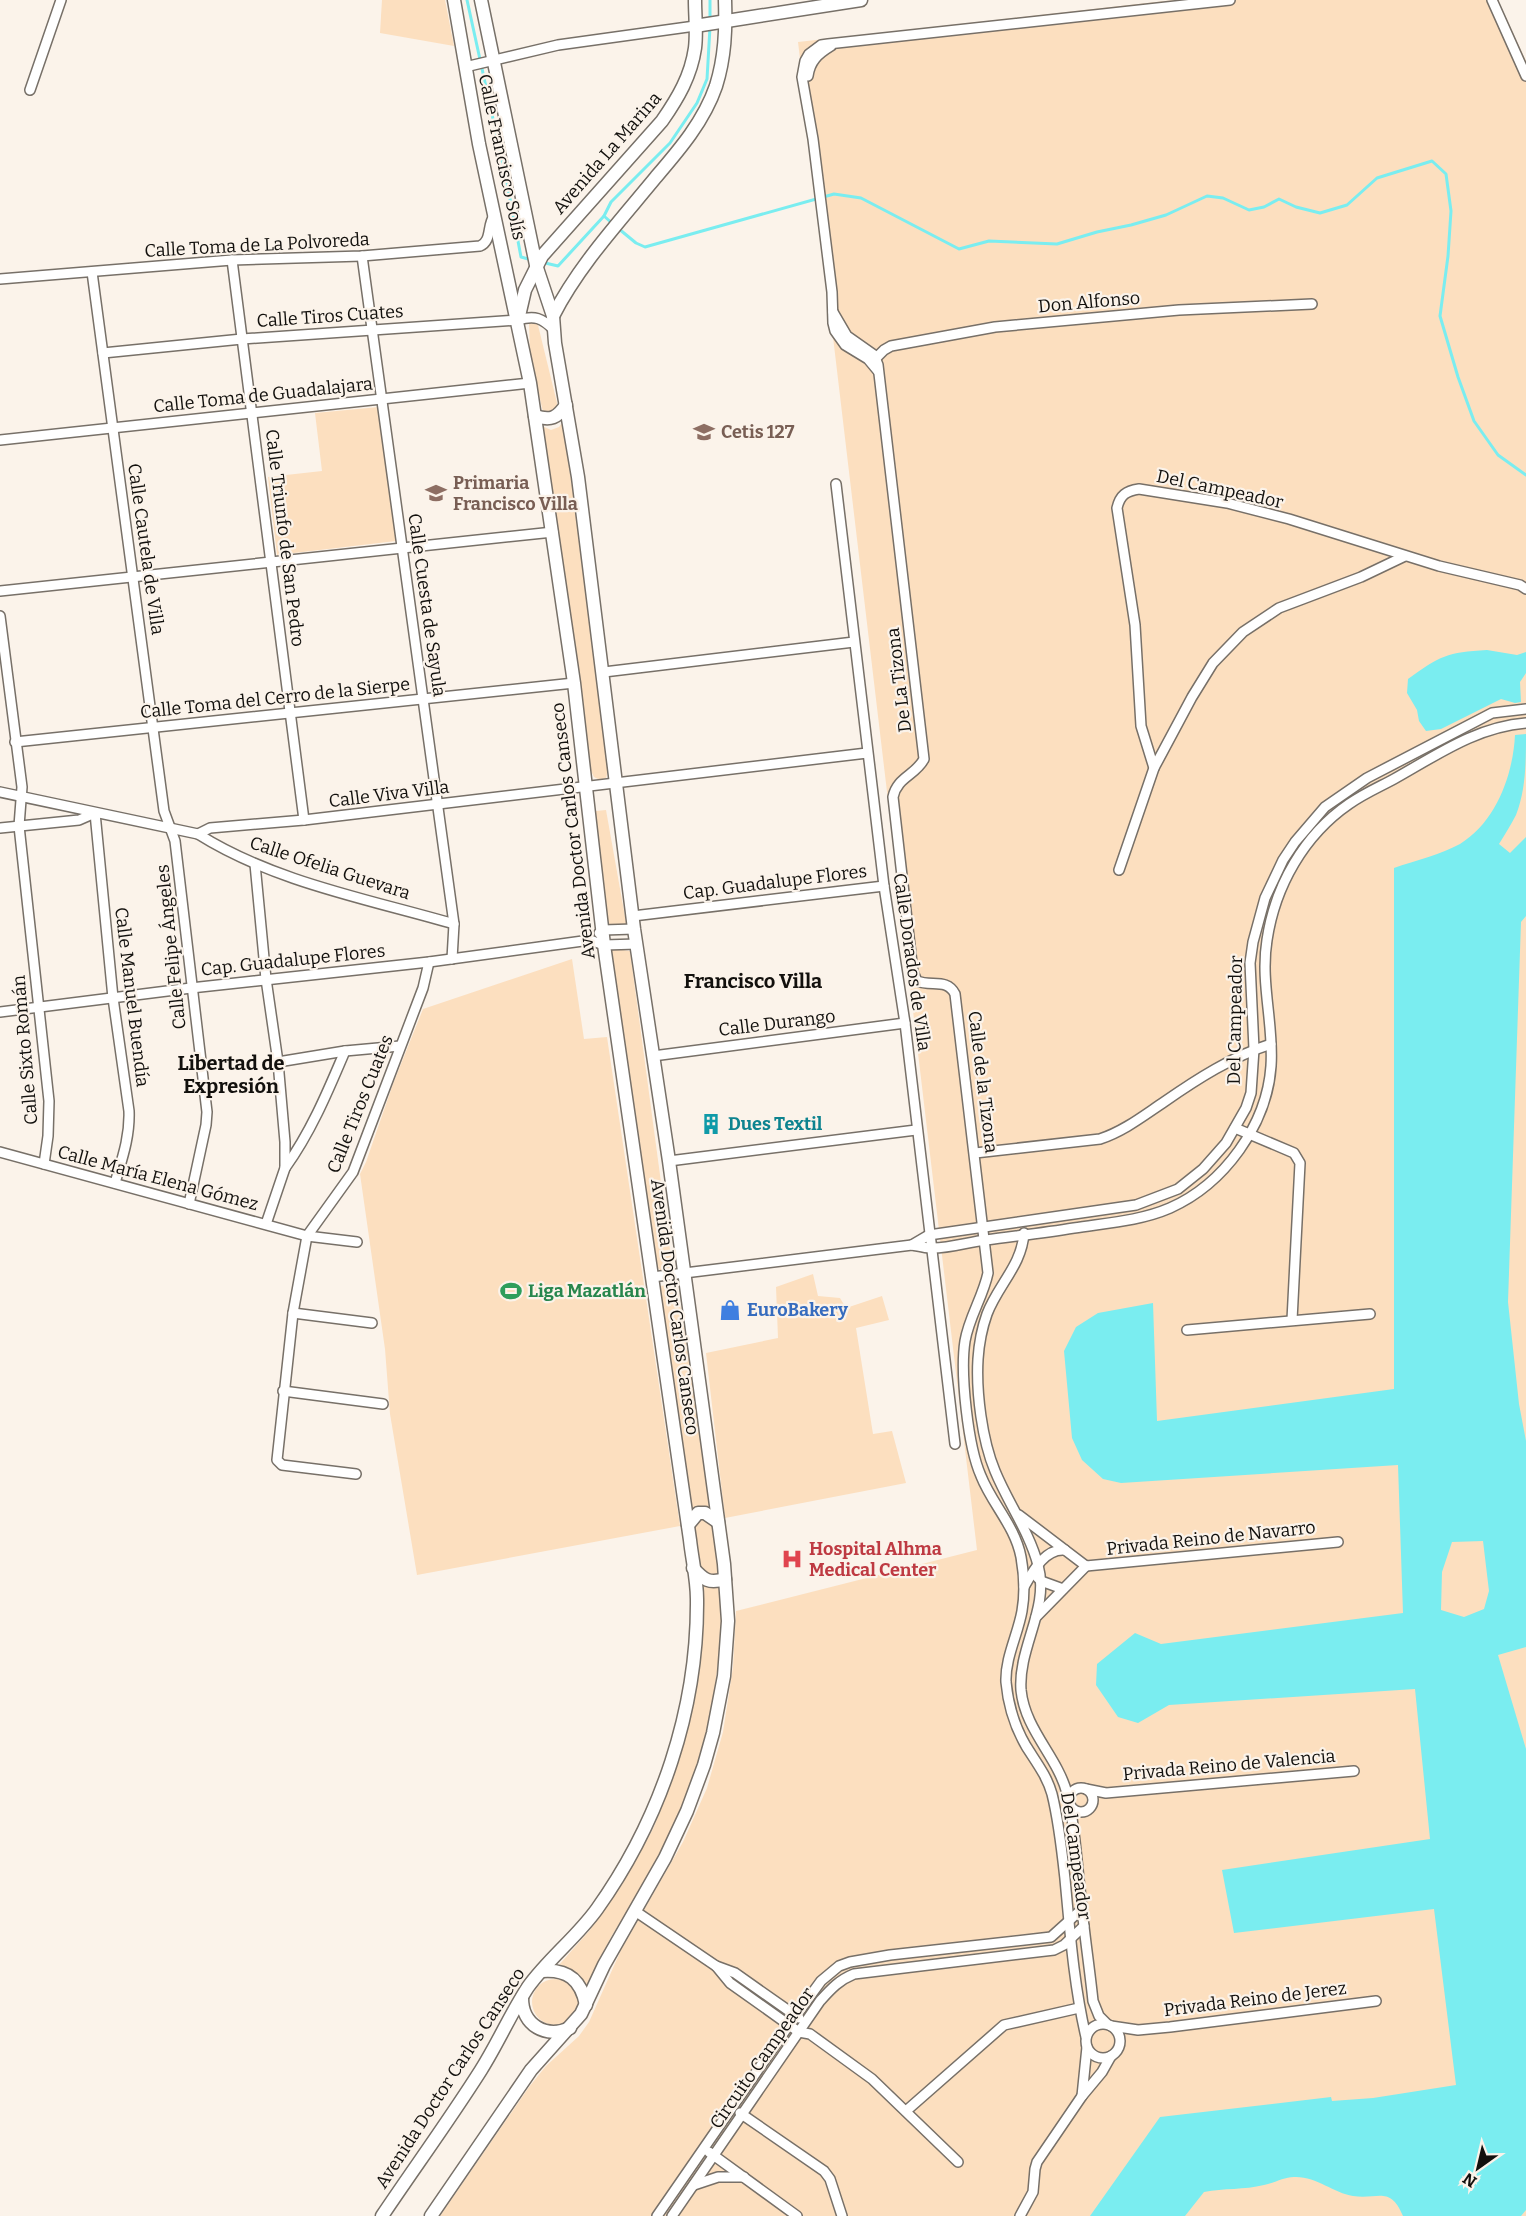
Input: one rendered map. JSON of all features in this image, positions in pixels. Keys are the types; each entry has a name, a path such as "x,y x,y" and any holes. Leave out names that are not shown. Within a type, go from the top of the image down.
{"main road":[{"name":"Calle Francisco Solís","path":"454,0 494,216 518,320"},
{"name":"Calle Francisco Solís","path":"481,0 535,261 553,316"},
{"name":"Avenida La Marina","path":"518,320 535,261 662,121 678,98 692,62 695,46 695,0"},
{"path":"553,316 584,265 674,157 699,122 715,88 722,61 725,44 725,0"},
{"path":"695,26 861,0"},
{"name":"Avenida Doctor Carlos Canseco","path":"431,2216 525,2078 570,2028 586,2005 604,1965 665,1858 687,1811 713,1733 720,1703 728,1621 718,1522 669,1161 634,929 604,672 578,477 553,316"},
{"name":"Avenida Doctor Carlos Canseco","path":"381,2216 479,2073 522,1997 542,1971 579,1932 614,1885 646,1824 666,1778 681,1729 693,1663 697,1603 688,1525 604,945 574,683 553,532 531,383 518,320"},
{"path":"535,416 548,420 554,418 566,405"},
{"path":"688,1525 698,1514 705,1513 718,1522"},
{"path":"693,1568 707,1582 725,1579"},
{"path":"542,1971 562,1972 571,1976 582,1988 586,2005"},
{"path":"522,1997 525,2014 536,2028 553,2033 570,2028"}],"street":[{"path":"30,90 61,0"},
{"path":"874,360 847,336 833,312 806,92 811,63 822,52 836,44 966,27 1230,0"},
{"path":"1492,0 1526,76"},
{"path":"465,67 558,45 695,26"},
{"name":"Calle Toma de La Polvoreda","path":"0,279 232,260 362,256 480,246 488,239 494,216"},
{"name":"Calle Cuesta de Sayula","path":"362,256 454,924 452,959"},
{"name":"Calle Triunfo de San Pedro","path":"232,260 304,820"},
{"name":"Calle Cautela de Villa","path":"92,272 164,811 171,829"},
{"name":"Don Alfonso","path":"874,360 891,346 995,327 1179,310 1312,304"},
{"name":"Calle Tiros Cuates","path":"103,353 242,339 538,317 554,330"},
{"name":"De La Tizona","path":"874,360 879,371 924,759 921,765 900,780 892,797 913,972"},
{"name":"Calle Toma de Guadalajara","path":"0,440 531,383"},
{"name":"Calle Dorados de Villa","path":"836,484 867,753 905,1023 955,1444"},
{"name":"Del Campeador","path":"1154,768 1141,726 1135,625 1117,508 1123,495 1128,491 1139,489 1227,503 1289,519 1406,556 1524,586"},
{"path":"0,591 553,532"},
{"path":"1119,870 1154,768 1213,663 1243,632 1279,608 1361,577 1406,556"},
{"name":"Calle Sixto Román","path":"0,616 22,798 19,826 50,1101 44,1164"},
{"path":"604,672 854,642"},
{"name":"Calle Toma del Cerro de la Sierpe","path":"15,742 574,683"},
{"name":"Del Campeador","path":"1086,2037 1079,2008 1052,1794 1041,1768 1019,1732 1007,1690 1007,1669 1022,1611 1024,1587 1021,1557 1011,1527 982,1479 972,1449 965,1380 965,1342 988,1273 983,1227 1125,1207 1178,1189 1203,1169 1226,1143 1251,1093 1254,1049 1251,985 1253,942 1265,897 1282,860 1325,807 1367,778 1492,713 1526,709"},
{"name":"Del Campeador","path":"985,1240 1138,1218 1171,1207 1212,1180 1249,1136 1263,1107 1268,1089 1272,1065 1264,980 1266,949 1271,918 1292,866 1319,829 1350,803 1468,738 1494,727 1526,723"},
{"path":"585,787 867,753"},
{"name":"Calle Viva Villa","path":"198,834 210,828 304,820 585,787"},
{"path":"0,792 94,813"},
{"path":"0,828 80,820 94,813"},
{"name":"Calle Ofelia Guevara","path":"94,813 198,834 226,852 255,864 320,886 454,924"},
{"name":"Calle Manuel Buendía","path":"94,813 113,998 130,1126 115,1183"},
{"name":"Calle Felipe Ángeles","path":"171,829 175,840 207,1112 189,1204"},
{"path":"1282,860 1292,866"},
{"path":"255,864 266,980 278,1062 285,1168"},
{"name":"Cap. Guadalupe Flores","path":"633,916 884,886"},
{"path":"603,930 634,929"},
{"name":"Cap. Guadalupe Flores","path":"590,940 603,930"},
{"name":"Cap. Guadalupe Flores","path":"0,1012 429,962 590,940 604,945"},
{"path":"604,945 637,944"},
{"name":"Calle Tiros Cuates","path":"356,1474 282,1466 278,1463 283,1391 293,1313 307,1236 353,1172 423,988 429,962"},
{"name":"Calle de la Tizona","path":"913,972 917,981 923,984 945,984 952,988 955,994 983,1227"},
{"name":"Calle Durango","path":"653,1056 905,1023"},
{"path":"975,1153 1100,1139 1116,1134 1194,1081 1254,1049 1271,1044"},
{"path":"278,1062 345,1050 400,1046"},
{"path":"266,1224 285,1168 298,1150 327,1095 345,1050"},
{"path":"1235,1128 1249,1136 1294,1153 1300,1163 1292,1320"},
{"path":"669,1161 916,1130"},
{"name":"Calle María Elena Gómez","path":"0,1152 307,1236 357,1242"},
{"name":"Del Campeador","path":"1025,1221 1022,1251 987,1313 978,1358 978,1376 986,1441 994,1469 1019,1515 1035,1569 1041,1581 1036,1617 1022,1670 1022,1690 1029,1722 1057,1770 1070,1804 1093,2001 1099,2016 1109,2025"},
{"path":"912,1245 929,1235 983,1227"},
{"path":"652,1277 912,1245 931,1249 985,1240"},
{"path":"986,1283 1002,1287"},
{"path":"293,1313 372,1323"},
{"path":"1187,1330 1370,1314"},
{"path":"283,1391 383,1404"},
{"path":"1019,1515 1086,1566 1036,1617"},
{"name":"Privada Reino de Navarro","path":"1086,1566 1338,1542"},
{"path":"1024,1587 1035,1569 1052,1551 1065,1550"},
{"path":"1021,1557 1035,1569"},
{"path":"1041,1581 1063,1589"},
{"name":"Del Campeador","path":"1057,1770 1065,1778 1085,1789"},
{"name":"Privada Reino de Valencia","path":"1085,1789 1106,1792 1354,1771"},
{"path":"1052,1794 1070,1804 1078,1812 1090,1808 1093,1796 1085,1789 1072,1792 1070,1804 1057,1823"},
{"name":"Privada Reino de Valencia","path":"1090,1808 1100,1795 1106,1792"},
{"name":"Del Campeador","path":"1075,1832 1090,1808"},
{"name":"Circuito Campeador","path":"657,2216 796,2015 828,1974 850,1962 890,1955 1051,1937 1082,1909"},
{"path":"635,1911 716,1966 735,1973 796,2015 806,2023 810,2034"},
{"path":"1054,1950 1084,1926"},
{"path":"1054,1950 1075,1964"},
{"name":"Circuito Campeador","path":"672,2216 799,2032 835,1984 854,1974 1054,1950"},
{"path":"926,1952 927,1966"},
{"name":"Circuito Campeador","path":"716,1966 730,1983 789,2025"},
{"path":"828,1974 835,1984"},
{"name":"Privada Reino de Jerez","path":"1109,2025 1138,2030 1376,2001"},
{"path":"906,2110 1004,2025 1079,2008"},
{"path":"789,2025 799,2032 810,2034 872,2079 958,2163"},
{"path":"1082,2096 1086,2037 1096,2025 1109,2025 1119,2035 1119,2047"},
{"path":"1020,2216 1033,2192 1037,2162 1111,2056 1138,2030"},
{"path":"1087,2047 1090,2052 1100,2058 1111,2056"},
{"path":"733,2108 824,2171 830,2179 842,2216"},
{"path":"704,2149 797,2216"},
{"path":"694,2185 718,2177 745,2177"}],"shaded area":[{"path":"382,0 445,0 454,46 380,33"},
{"path":"1174,0 1498,0 1526,61 1526,2216 440,2216 529,2087 546,2066 579,2036 589,2022 621,1950 683,1842 707,1788 723,1732 733,1667 736,1611 977,1550 798,42"},
{"path":"537,321 558,407 554,414 543,412 530,356 529,322"},
{"path":"379,407 396,541 277,555 268,477 322,471 315,413"},
{"path":"562,423 577,517 608,771 606,778 600,780 594,777 591,771 540,425 551,430"},
{"path":"606,810 627,928 607,927 588,815"},
{"path":"609,948 630,951 673,1272 663,1273 658,1268 653,1248"},
{"name":"Liga Mazatlán","path":"572,959 584,1039 607,1037 680,1526 417,1575 390,1414 385,1349 360,1174 423,1009"},
{"path":"813,1274 818,1296 840,1298 846,1308 882,1296 889,1320 856,1328 873,1434 892,1431 906,1483 725,1518 706,1353 778,1338 776,1287"},
{"path":"677,1285 713,1512 721,1582 721,1644 711,1712 695,1774 682,1810 661,1855 611,1937 586,1987 575,1972 559,1965 590,1930 623,1883 653,1829 673,1779 687,1725 702,1609 700,1564 656,1286"},
{"path":"555,1979 571,1986 578,2002 571,2018 555,2025 539,2018 532,2002 539,1986"}],"water":[{"path":"1487,650 1517,655 1526,652 1526,673 1520,682 1521,702 1515,703 1501,699 1441,729 1426,731 1407,693 1408,679 1444,657 1462,652"},
{"path":"1526,734 1524,785 1516,815 1499,844 1510,853 1526,837 1526,916 1521,922 1508,1302 1519,1404 1526,1441 1526,1647 1498,1655 1526,1749 1526,2210 1521,2216 1403,2216 1398,2206 1388,2197 1353,2196 1311,2180 1292,2177 1256,2187 1204,2192 1185,2216 1090,2216 1160,2117 1331,2097 1332,2101 1373,2098 1456,2085 1434,1909 1234,1933 1222,1870 1430,1839 1415,1689 1169,1705 1138,1723 1118,1717 1096,1685 1097,1664 1135,1633 1161,1644 1403,1613 1398,1465 1121,1483 1103,1479 1082,1460 1072,1438 1064,1351 1076,1327 1098,1313 1153,1303 1157,1421 1394,1389 1394,868 1453,848 1473,835 1484,823 1493,810 1506,781 1511,766 1515,735","holes":["1483,1541 1489,1591 1484,1609 1464,1617 1441,1610 1442,1572 1452,1542"]}],"waterway":[{"path":"467,0 521,257 532,260"},
{"path":"710,0 710,20"},
{"path":"614,225 604,216 611,202 670,143 697,103 707,79 710,27"},
{"path":"619,229 636,243 645,247 834,194 861,198 959,249 989,241 1057,244 1166,215 1207,196 1223,198 1249,210 1264,207 1279,199 1296,207 1320,213 1347,205 1377,178 1432,161 1446,174 1451,211 1440,316 1458,377 1474,421 1498,455 1526,475"},
{"path":"541,262 558,266 604,216"}],"place":[{"name":"Cetis 127","path":"704,432"},
{"name":"Primaria Francisco Villa","path":"436,493"},
{"name":"Dues Textil","path":"711,1124"},
{"name":"Liga Mazatlán","path":"511,1291"},
{"name":"EuroBakery","path":"730,1310"},
{"name":"Hospital Alhma Medical Center","path":"792,1559"}],"district":[{"name":"Francisco Villa","path":"753,981"},
{"name":"Libertad de Expresión","path":"231,1074"}]}
